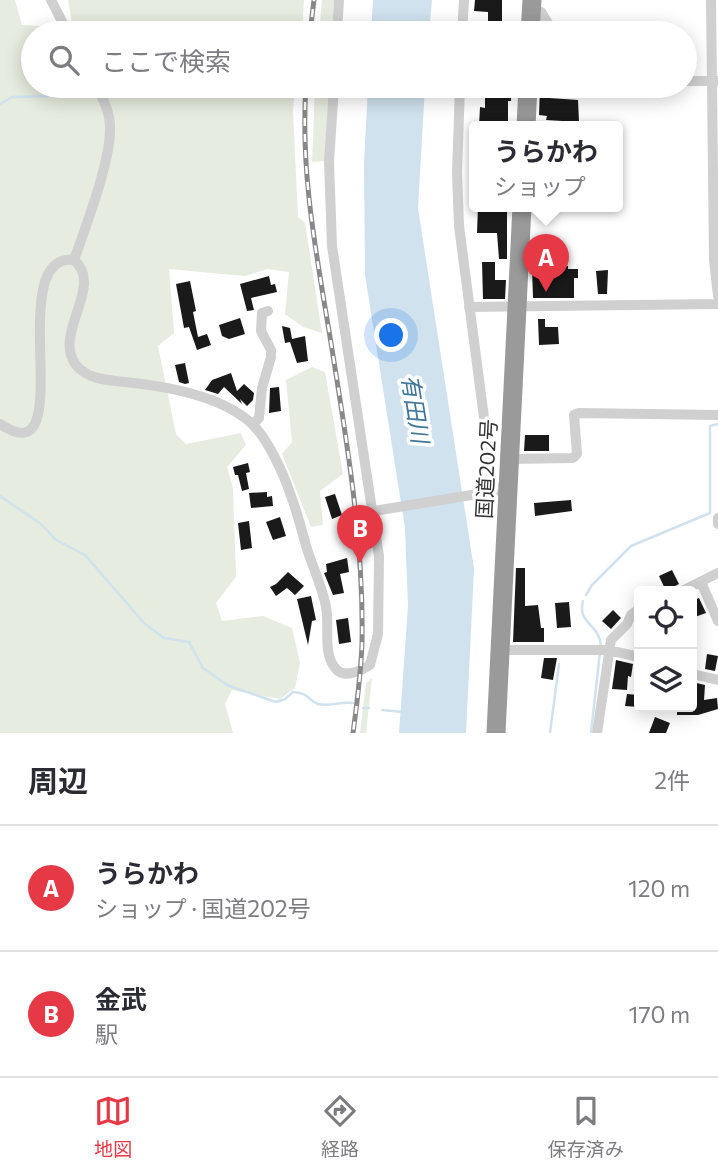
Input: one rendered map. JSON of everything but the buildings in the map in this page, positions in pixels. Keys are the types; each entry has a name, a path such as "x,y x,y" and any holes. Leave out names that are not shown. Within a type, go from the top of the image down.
{"highway":[{"path":"526,121 527,98"},
{"name":"国道202号","path":"496,733 501,650 502,492 510,459 522,212"}],"street":[{"path":"51,0 62,21"},
{"path":"338,21 339,0"},
{"path":"463,21 464,0"},
{"path":"711,0 715,81 714,260 718,296"},
{"path":"532,5 547,21"},
{"path":"697,81 715,81"},
{"path":"74,260 103,169 110,137 109,117 101,98"},
{"path":"0,425 17,433 23,433 35,425 38,417 41,369 38,316 44,276 50,267 60,261 74,260 84,273 85,285 72,328 71,350 76,365 93,378 164,386 218,403 235,410 253,424 280,468 291,494 326,605 329,629 327,647 335,668 342,674 361,671 370,665 378,634 379,556 332,246 329,162 333,98"},
{"path":"460,98 457,173 459,226 492,479 502,492"},
{"path":"469,307 718,304"},
{"path":"253,424 258,418 262,388 271,357 271,350 261,331 262,313 268,311"},
{"path":"510,459 573,458 577,454 574,415 579,413 718,415"},
{"path":"374,511 502,492"},
{"path":"718,518 718,524"},
{"path":"693,586 718,573"},
{"path":"701,582 718,621"},
{"path":"597,733 603,650 634,613"},
{"path":"501,650 603,650 634,656"},
{"path":"697,675 718,680"}],"shaded area":[{"path":"0,0 15,0 21,21 21,98 294,98 298,217 305,223 322,333 303,327 285,314 289,272 267,269 245,276 169,269 174,333 158,346 176,434 186,444 241,433 246,445 227,467 233,488 236,577 216,603 222,621 263,616 292,628 300,663 295,688 280,699 232,690 225,704 233,733 0,733"},
{"path":"68,0 304,0 303,21 72,21"},
{"path":"322,0 334,0 333,21 320,21"},
{"path":"315,98 328,98 325,161 312,162"},
{"path":"312,367 325,372 343,474 320,491 323,525 311,527 282,454 292,442 286,380"},
{"path":"372,678 366,733 360,733 366,683"}],"water":[{"path":"373,0 432,0 430,21 372,21"},
{"name":"有田川","path":"367,98 424,98 418,208 474,569 466,733 399,733 408,606 405,528 365,275 364,163"}],"waterway":[{"path":"0,104 12,97 21,97"},
{"path":"586,595 592,585 631,546 710,513 710,426 718,424"},
{"path":"0,496 41,524 56,540 85,555 145,624 164,638 189,642 203,668 227,685 276,702 293,692 303,694 318,704 353,703"},
{"path":"583,601 583,615 596,632 601,646"},
{"path":"591,733 600,652"},
{"path":"550,733 559,664"},
{"path":"363,708 369,708"},
{"path":"382,710 403,712"}],"railway":[{"path":"311,21 314,0"},
{"path":"306,98 305,151 311,215 348,455 360,568 362,643 353,733"}],"place":[{"name":"うらかわ","path":"546,292"},
{"name":"金武","path":"360,563"}]}
